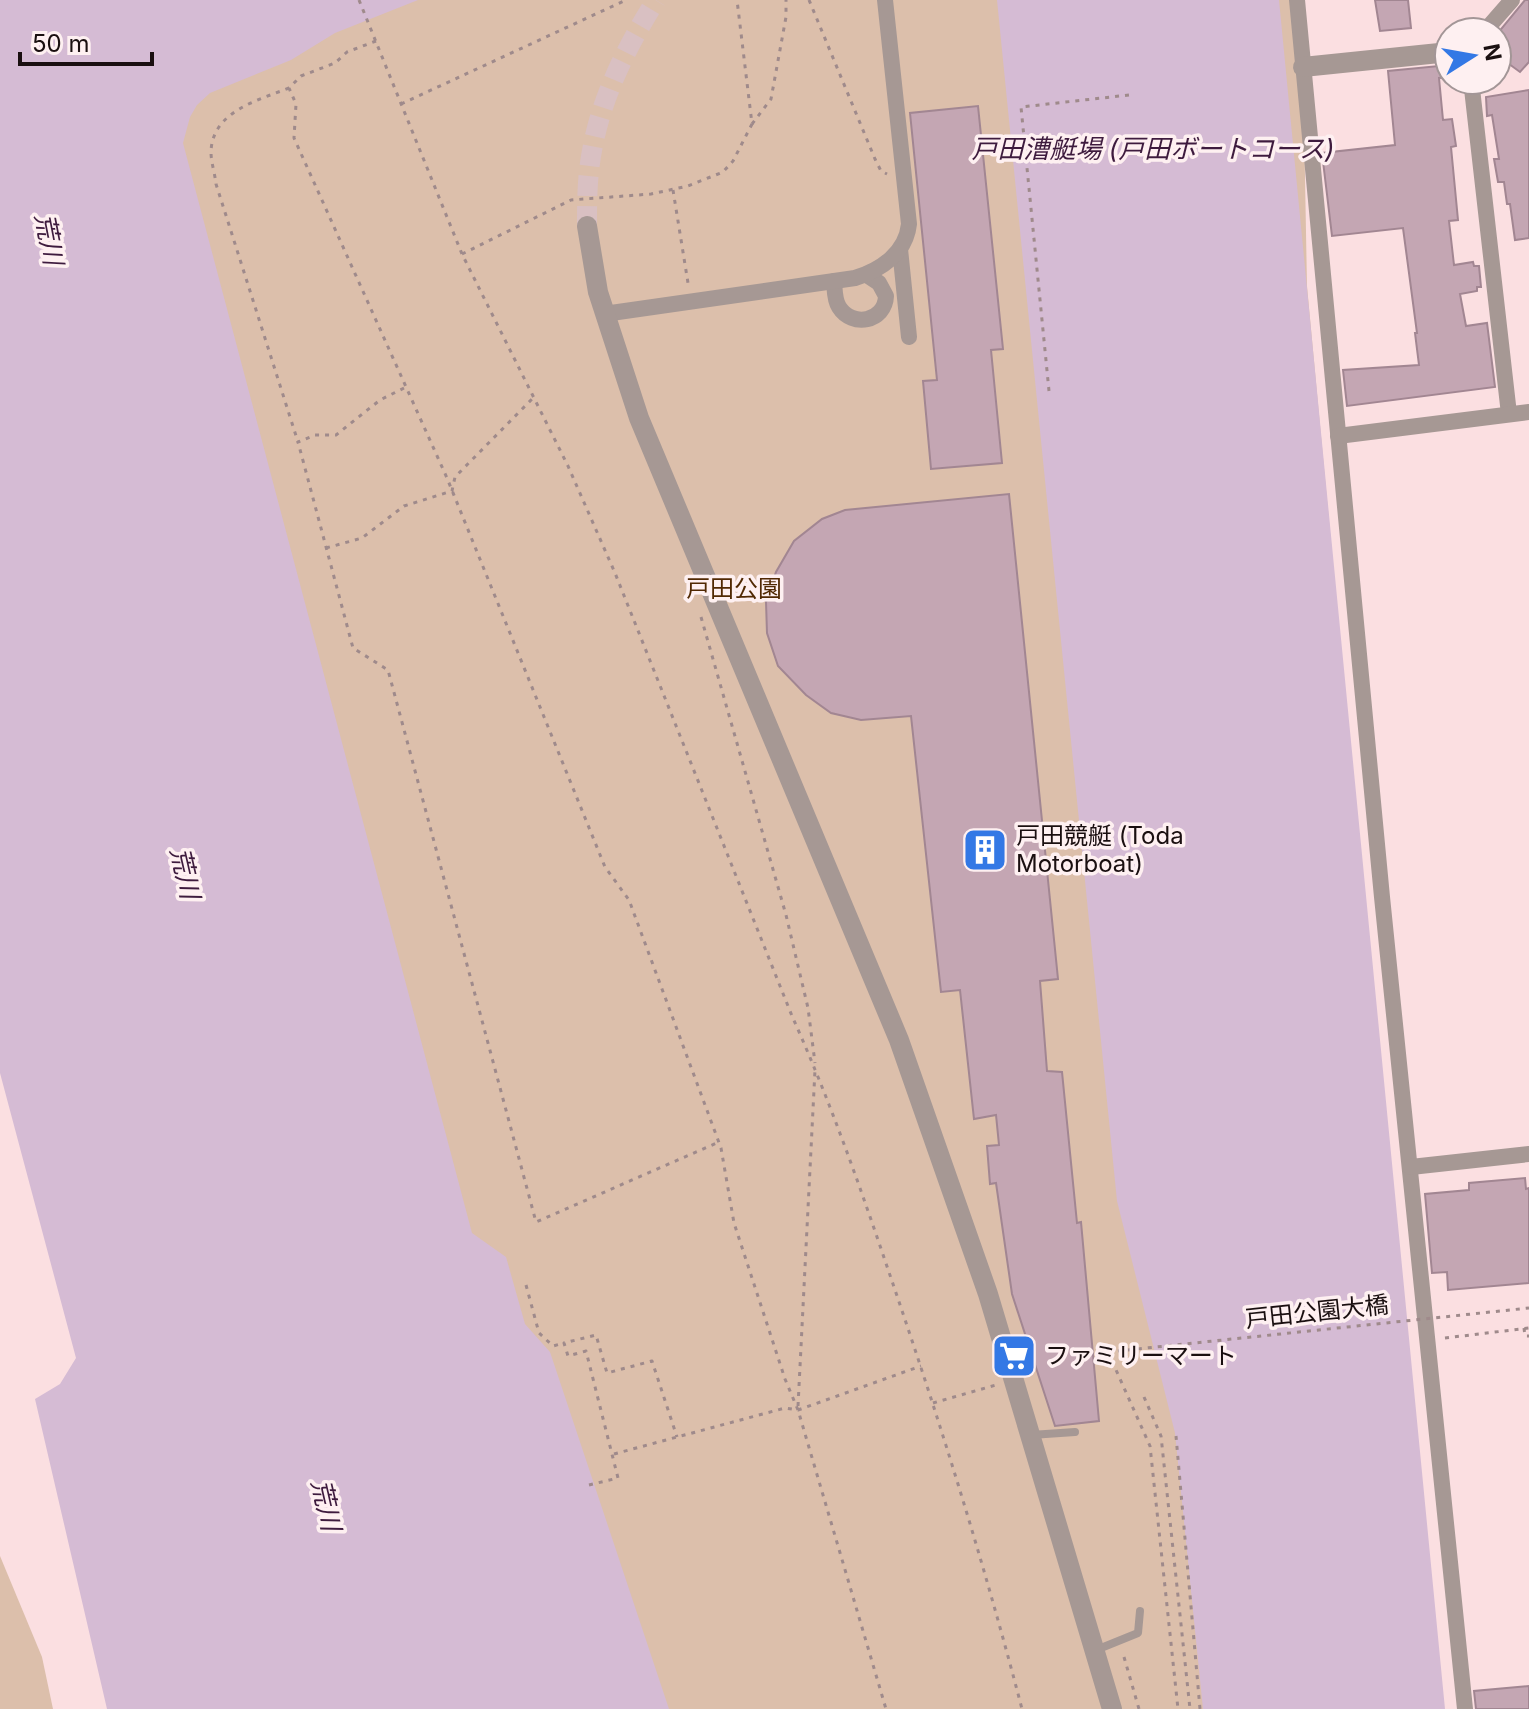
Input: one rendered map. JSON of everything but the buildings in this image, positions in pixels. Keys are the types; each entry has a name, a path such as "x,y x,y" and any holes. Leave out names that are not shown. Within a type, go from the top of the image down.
{"street":[{"path":"604,314 867,275 885,264 900,249 909,224 885,0"},
{"path":"1297,0 1382,897 1465,1709"},
{"path":"1498,16 1512,0"},
{"path":"1303,67 1433,54"},
{"path":"1473,96 1509,414"},
{"path":"587,226 593,270 604,314 639,418 899,1040 988,1294 1112,1709"},
{"path":"900,249 909,337"},
{"path":"834,281 836,302 846,315 860,320 871,319 882,309 886,296 879,283 867,275"},
{"path":"1338,436 1529,412"},
{"path":"1411,1167 1529,1154"}],"lane":[{"path":"1031,1435 1075,1432"},
{"path":"1095,1650 1138,1633 1140,1611"}],"path":[{"path":"359,0 462,254 568,466 615,573 815,1068 870,1216 933,1403 1022,1709"},
{"path":"401,104 626,0"},
{"path":"737,0 752,124"},
{"path":"462,254 571,200 620,198 673,190 723,172 771,99 786,17 786,0"},
{"path":"809,0 881,171 890,176 904,176"},
{"path":"376,41 347,52 335,63 301,76 289,88 232,111 215,134 211,151 216,184 298,442 353,648 388,670 536,1222 719,1142"},
{"path":"289,88 296,104 294,138 452,491 605,867 629,900 719,1142 734,1223 798,1410 886,1709"},
{"path":"1049,391 1021,107 1129,95"},
{"path":"673,190 688,283"},
{"path":"298,442 315,435 336,435 380,400 405,387"},
{"path":"452,491 455,477 534,397"},
{"path":"326,548 362,538 404,506 452,491"},
{"path":"698,610 786,915 808,1008 815,1068 798,1410"},
{"path":"526,1285 539,1333 553,1346 596,1335 607,1373 652,1361 677,1437"},
{"name":"戸田公園大橋","path":"1178,1709 1150,1446 1108,1352 1529,1308"},
{"path":"1428,1340 1526,1328 1525,1336 1529,1336"},
{"path":"564,1343 568,1356 586,1351 614,1454 618,1478 589,1485"},
{"path":"614,1454 785,1408 798,1410 921,1366"},
{"path":"933,1403 995,1383 1002,1396"},
{"path":"1144,1397 1161,1436 1190,1709"},
{"path":"1176,1436 1200,1709"},
{"path":"1124,1657 1139,1709"}],"green space":[{"name":"戸田公園","path":"322,0 1297,0 1303,67 1307,286 1440,1709 385,1709 19,90"},
{"path":"0,1556 42,1657 53,1709 0,1709"}],"water":[{"name":"荒川","path":"0,0 418,0 335,33 291,60 210,93 190,117 183,143 472,1233 506,1257 525,1324 550,1352 669,1709 107,1709 35,1399 60,1384 76,1358 0,1073"},
{"name":"戸田漕艇場 (戸田ボートコース)","path":"997,0 1279,0 1445,1709 1203,1709 1175,1433 1117,1201"}],"tunnel":[{"path":"587,226 589,171 598,125 622,61 656,0"}],"place":[{"name":"戸田競艇 (Toda Motorboat)","path":"985,850"},
{"name":"ファミリーマート","path":"1014,1356"}]}
